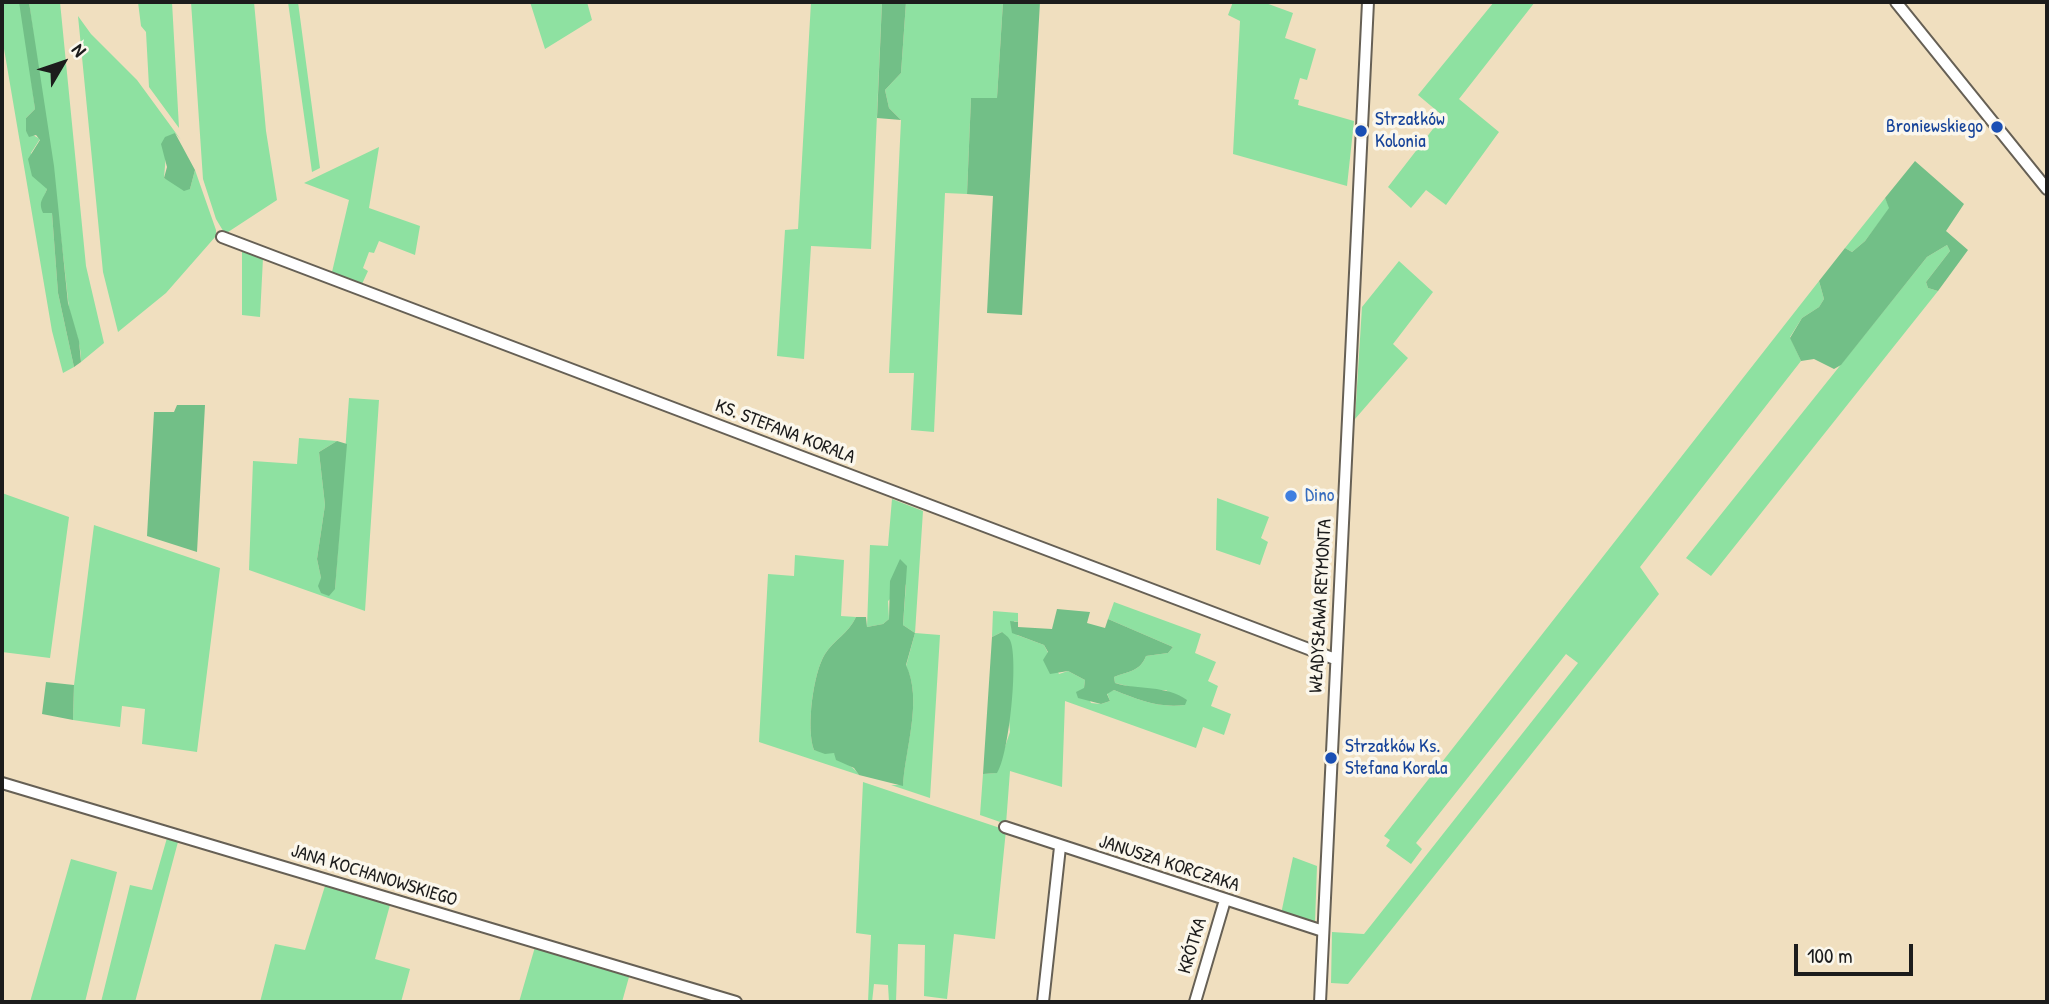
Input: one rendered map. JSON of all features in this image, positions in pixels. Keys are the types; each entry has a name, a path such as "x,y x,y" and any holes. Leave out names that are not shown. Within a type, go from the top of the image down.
{"street":[{"name":"WŁADYSŁAWA REYMONTA","path":"1320,1002 1368,2"},
{"path":"1896,2 2047,189"},
{"name":"KS. STEFANA KORALA","path":"222,237 1335,659"},
{"name":"JANA KOCHANOWSKIEGO","path":"2,783 736,1002"},
{"name":"JANUSZA KORCZAKA","path":"1004,827 1323,931"},
{"path":"1043,1002 1060,847"},
{"name":"KRÓTKA","path":"1195,1002 1225,900"}],"green space":[{"path":"2,2 19,2 22,7 35,109 26,118 26,131 40,139 31,153 47,189 44,197 52,213 58,293 74,367 63,373 52,331 2,37"},
{"path":"19,2 29,2 54,166 68,303 79,341 81,362 74,367 58,293 52,213 43,213 41,206 47,189 32,176 28,159 40,140 36,135 29,137 26,131 26,118 35,109"},
{"path":"29,2 60,2 86,266 104,343 81,362 80,346 68,300"},
{"path":"138,2 172,2 179,128 149,87 146,32 141,26"},
{"path":"191,2 254,2 266,131 277,200 225,234 216,219 203,179"},
{"path":"288,2 298,2 320,168 312,172"},
{"path":"530,2 587,2 592,20 545,49"},
{"path":"811,2 882,2 871,249 811,246 804,359 777,356 785,230 798,229"},
{"path":"882,2 906,2 901,73 885,90 889,108 901,120 877,118"},
{"path":"906,2 1003,2 997,98 971,98 967,194 945,193 934,432 911,430 914,373 889,373 901,120 889,108 885,90 901,73"},
{"path":"1003,2 1040,2 1022,315 987,313 993,196 967,194 971,98 997,98"},
{"path":"1233,2 1263,2 1293,13 1285,38 1316,49 1307,80 1300,78 1294,99 1299,100 1298,105 1354,121 1347,186 1233,154 1240,21 1228,15"},
{"path":"1494,2 1535,2 1459,99 1499,132 1446,205 1426,190 1411,208 1388,187 1443,116 1418,95"},
{"path":"78,16 91,34 137,80 181,140 175,133 166,154 164,178 190,189 195,170 216,230 216,236 166,293 118,332 103,272"},
{"path":"175,133 195,170 190,189 184,191 164,178 167,167 161,144 165,137"},
{"path":"379,147 369,208 420,226 415,255 379,241 374,253 369,252 363,268 368,271 362,284 332,272 349,200 304,183"},
{"path":"1915,161 1964,204 1946,231 1968,250 1938,291 1928,288 1926,282 1950,251 1947,245 1927,257 1841,365 1834,369 1814,359 1801,361 1790,338 1802,318 1819,307 1824,299 1819,281 1845,248 1852,252 1865,241 1889,208 1885,198"},
{"path":"1885,198 1890,208 1865,241 1852,252 1845,248"},
{"path":"1947,245 1950,251 1926,282 1928,288 1938,291 1711,576 1686,558 1927,257"},
{"path":"242,250 263,258 260,317 242,315"},
{"path":"1399,261 1433,292 1393,344 1408,358 1355,419 1362,307"},
{"path":"1819,281 1824,299 1819,307 1802,318 1790,337 1801,361 1640,567 1659,594 1348,984 1331,983 1332,932 1364,934 1578,663 1566,654 1416,843 1422,849 1411,864 1386,846 1390,840 1384,836"},
{"path":"349,398 379,400 365,611 249,570 253,461 297,464 299,438 337,441 319,452 325,505 317,559 321,578 335,589"},
{"path":"177,405 205,405 197,552 147,536 154,412 174,412"},
{"path":"337,441 347,444 335,589 329,596 321,593 318,586 321,578 317,559 325,505 319,452"},
{"path":"2,493 69,517 50,658 2,652"},
{"path":"1217,498 1269,517 1261,538 1268,542 1260,565 1216,550"},
{"path":"892,499 923,511 915,633 903,625 906,584 888,601 889,619 883,624 867,627 870,545 888,546"},
{"path":"94,525 220,568 197,752 142,744 145,709 122,706 120,727 73,720 74,685"},
{"path":"795,555 844,560 841,616 856,617 825,654 821,663 814,687 811,729 814,750 834,753 859,775 759,742 768,574 794,576"},
{"path":"900,559 907,566 903,625 915,633 906,665 911,679 913,709 903,786 859,775 854,768 836,760 834,753 825,754 814,750 811,729 814,687 825,654 856,617 866,617 867,627 883,624 889,619 890,581"},
{"path":"1114,602 1201,634 1195,653 1216,662 1208,681 1218,686 1211,706 1231,714 1224,735 1203,727 1196,748 1065,701 1062,787 1010,771 1006,824 980,815 983,774 996,773 1010,732 1002,632 992,637 993,611 1018,613 1018,622 1014,621 1017,635 1044,645 1059,674 1068,671 1085,680 1084,688 1091,703 1110,701 1107,693 1114,690 1157,704 1185,705 1166,690 1144,690 1115,683 1114,677 1137,668 1146,656 1168,653 1173,647 1108,619"},
{"path":"1057,609 1090,612 1087,623 1105,628 1108,619 1173,647 1168,653 1146,656 1137,668 1114,677 1115,683 1171,692 1187,700 1185,705 1157,704 1114,690 1107,694 1110,701 1101,704 1078,698 1076,692 1084,688 1085,680 1068,671 1050,674 1043,660 1048,652 1044,645 1012,633 1010,621 1018,622 1018,627 1052,629"},
{"path":"1002,632 1010,640 1013,650 1009,728 997,773 983,774 992,637"},
{"path":"915,633 940,635 930,798 891,785 903,785 913,709 911,679 906,666"},
{"path":"46,682 74,685 73,720 42,714"},
{"path":"863,782 1006,830 995,939 954,934 947,999 924,996 925,945 898,944 896,1002 889,1002 888,985 874,984 872,1002 868,1002 871,935 856,933"},
{"path":"167,838 178,842 135,1002 101,1002 130,885 152,890"},
{"path":"1293,857 1317,866 1315,923 1281,914"},
{"path":"71,859 117,872 85,1002 30,1002"},
{"path":"325,886 390,905 375,959 410,969 401,1002 260,1002 275,944 305,950"},
{"path":"535,947 629,977 622,1002 519,1002"}],"place":[{"name":"Broniewskiego","path":"1997,127"},
{"name":"Strzałków Kolonia","path":"1361,131"},
{"name":"Dino","path":"1291,496"},
{"name":"Strzałków Ks. Stefana Korala","path":"1331,758"}]}
